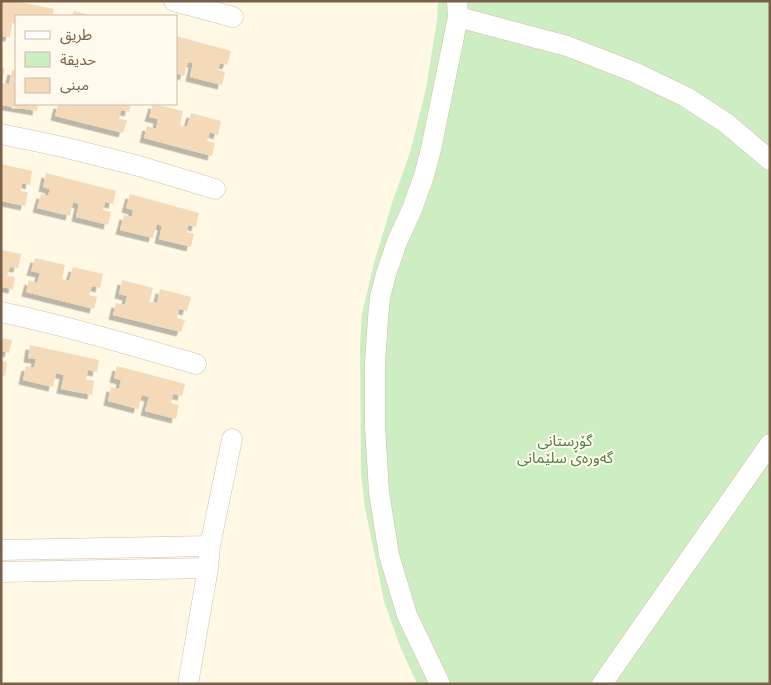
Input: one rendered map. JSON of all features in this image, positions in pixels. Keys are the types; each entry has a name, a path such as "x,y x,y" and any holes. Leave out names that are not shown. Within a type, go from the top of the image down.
{"street":[{"path":"174,1 232,17"},
{"path":"440,684 407,615 389,555 379,492 375,364 382,289 397,242 424,176 458,9 567,46 634,72 686,97 726,124 770,160"},
{"path":"1,134 139,166 214,189"},
{"path":"1,312 47,322 196,364"},
{"path":"188,684 210,546 232,439"},
{"path":"602,684 770,444"},
{"path":"1,550 210,546"},
{"path":"1,572 208,568"}],"green space":[{"name":"گۆڕستانی گەورەی سلێمانی","path":"438,1 770,1 770,684 417,684 400,646 384,601 365,508 361,473 360,346 362,314 374,263 393,200 410,153 426,89 437,20"}],"building":[{"path":"1,1 15,1 54,9 52,15 15,15 15,24 12,23 10,37 1,36"},
{"path":"74,11 89,15 72,15"},
{"path":"178,37 231,51 227,65 220,63 218,70 225,72 222,85 190,77 193,63 188,62 184,76 178,74"},
{"path":"1,68 5,69 2,82 1,82"},
{"path":"12,70 15,71 15,105 38,105 37,111 1,105 1,83 9,84"},
{"path":"58,105 131,105 129,112 121,110 119,119 127,120 123,133 55,116"},
{"path":"153,105 157,105 183,111 180,125 187,127 191,113 221,121 218,135 210,132 207,141 215,143 212,156 144,138 147,126 156,129 158,119 149,117"},
{"path":"1,164 32,171 30,185 22,183 21,191 28,192 25,206 1,201"},
{"path":"46,173 116,191 113,204 105,202 103,210 111,212 108,225 76,217 79,204 73,202 70,216 37,208 41,194 48,196 50,189 43,187"},
{"path":"130,194 199,213 196,227 188,225 187,232 194,234 191,247 159,239 162,226 157,224 153,238 120,230 124,215 132,217 133,210 126,208"},
{"path":"1,250 21,254 18,268 10,267 7,276 15,277 13,289 1,287"},
{"path":"35,258 65,265 62,279 69,281 73,267 103,274 100,288 92,286 89,295 97,297 94,309 26,292 29,280 37,283 40,273 31,271"},
{"path":"122,280 153,288 149,302 157,303 160,289 191,297 187,311 179,309 177,318 185,320 181,332 113,315 116,303 125,305 127,296 119,294"},
{"path":"1,338 12,340 9,353 1,351"},
{"path":"30,345 99,360 97,372 88,370 86,379 94,381 92,395 61,389 64,375 56,373 53,387 23,380 26,366 34,368 36,359 28,358"},
{"path":"1,361 7,362 5,376 1,375"},
{"path":"117,366 185,384 182,396 173,394 171,403 179,405 176,419 145,411 149,397 142,395 138,409 108,401 111,387 119,389 121,380 114,378"}]}
